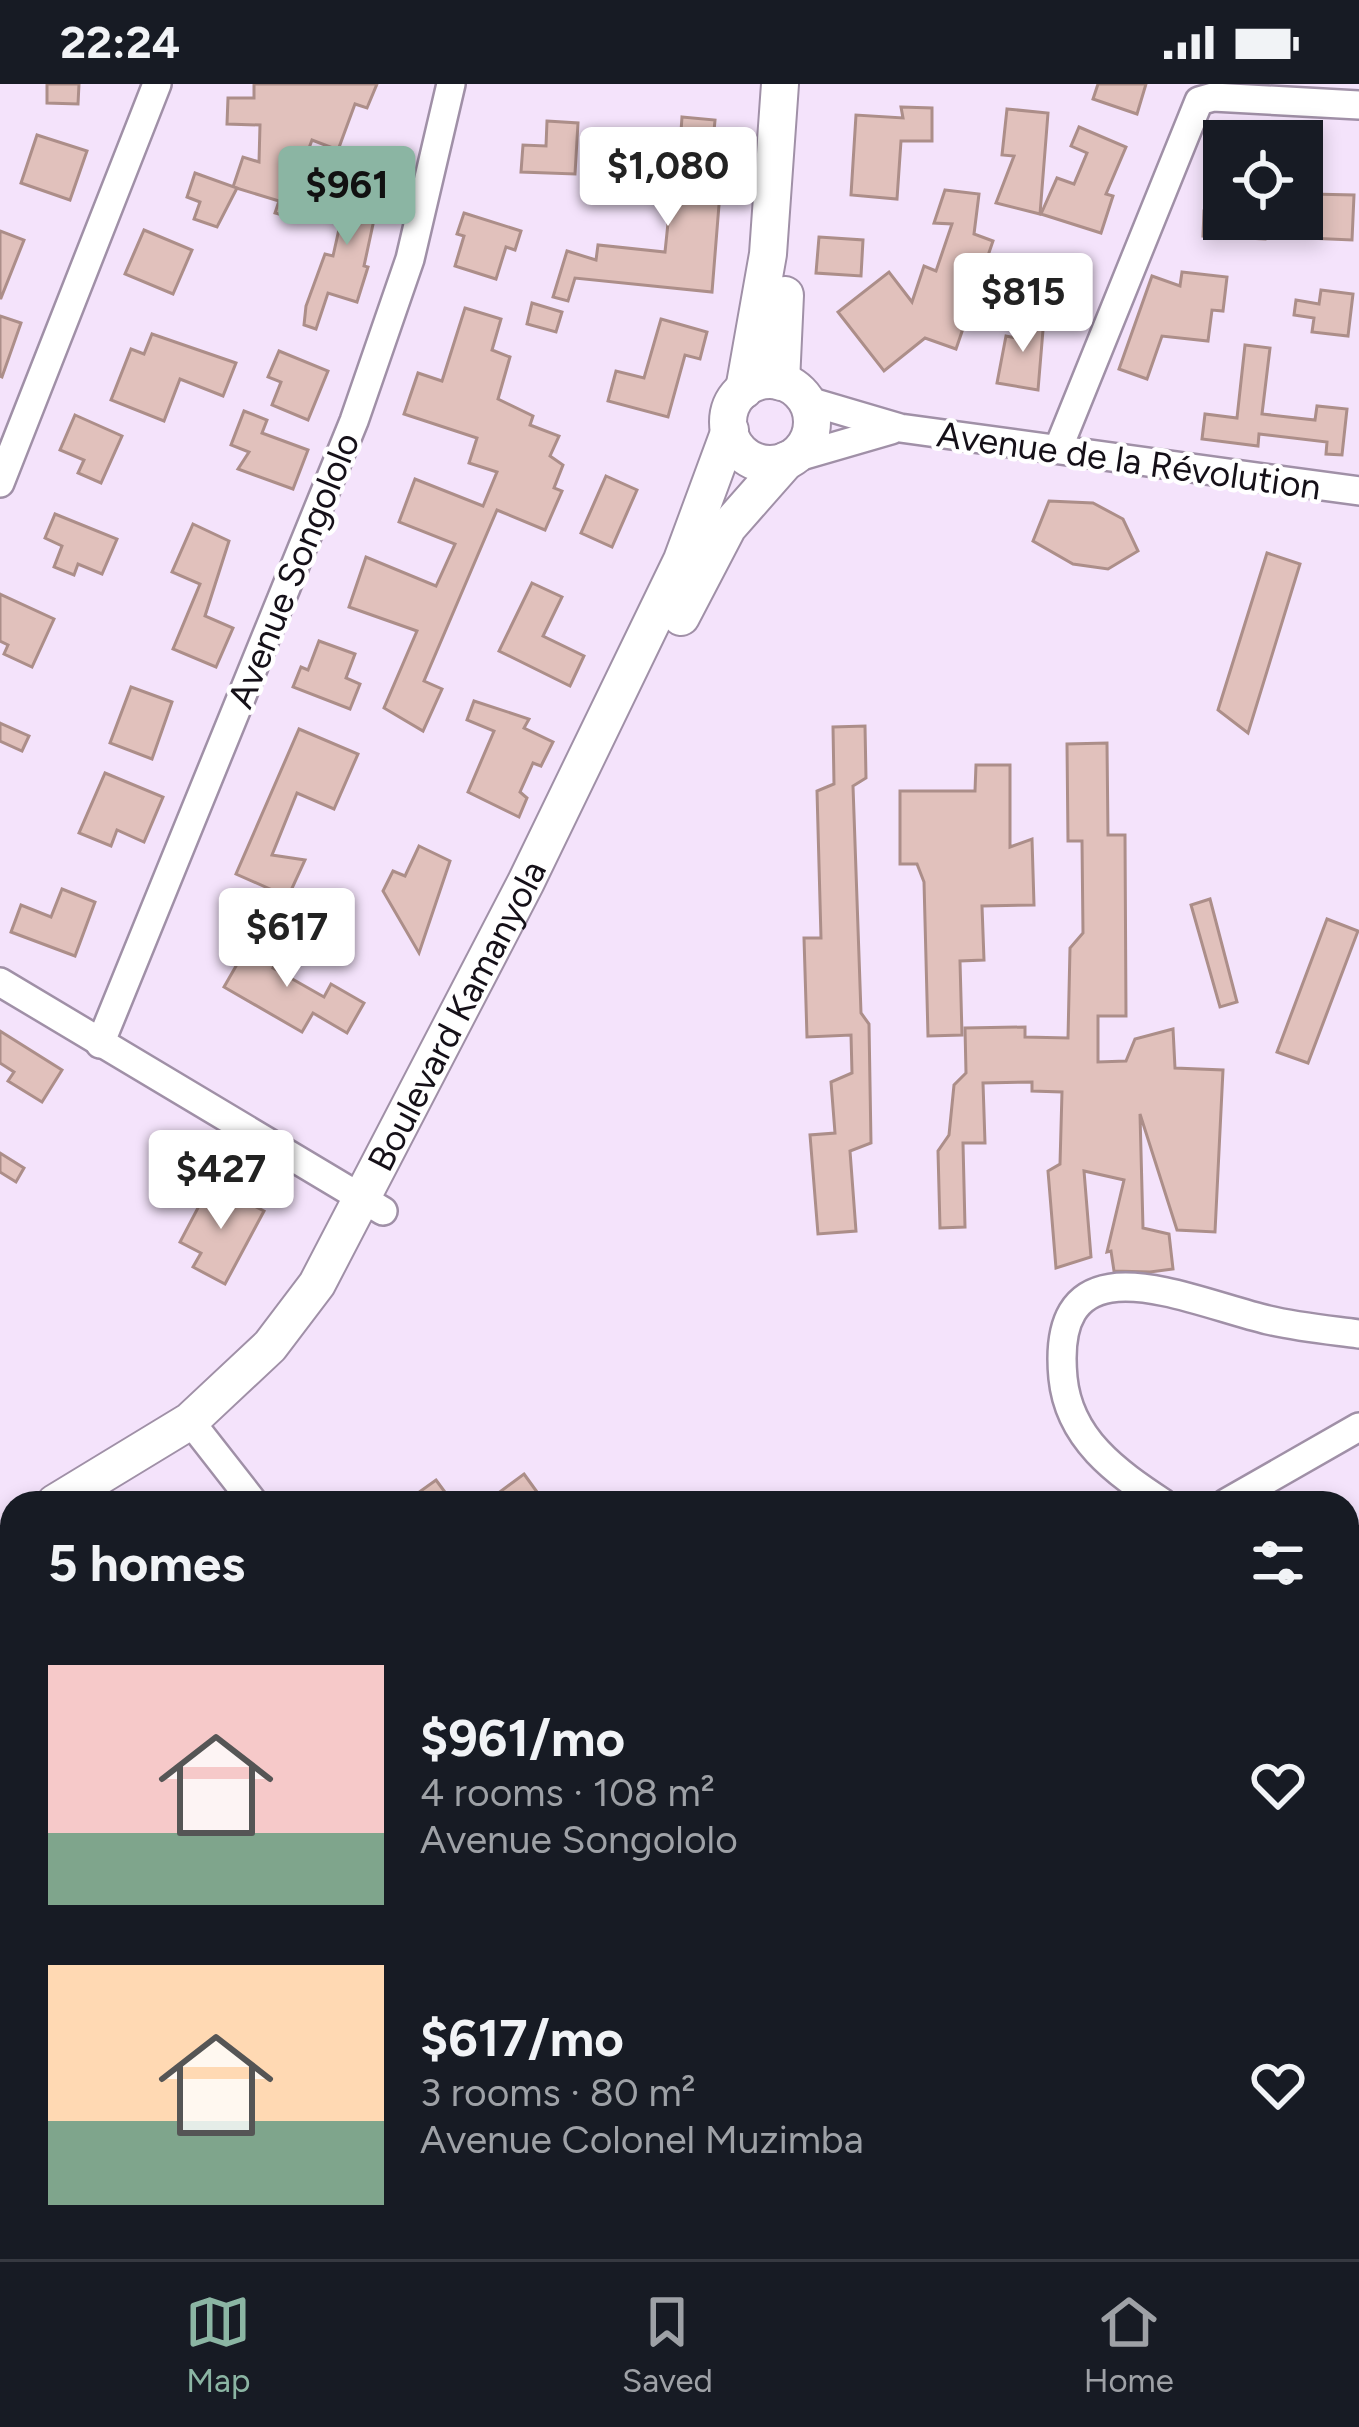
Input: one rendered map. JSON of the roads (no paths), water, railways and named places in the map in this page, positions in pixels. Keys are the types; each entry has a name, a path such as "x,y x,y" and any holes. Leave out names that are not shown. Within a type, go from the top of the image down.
{"main road":[{"path":"780,84 768,254 744,390 731,408 730,430 741,452 755,461 789,459 812,428 793,391 799,84"},
{"path":"744,390 759,382 793,391"},
{"name":"Boulevard Kamanyola","path":"579,798 702,515 730,430"},
{"name":"Boulevard Kamanyola","path":"111,1491 196,1429 292,1320 374,1206 579,798 728,527 789,459"},
{"name":"Boulevard Kamanyola","path":"78,1491 196,1429"}],"street":[{"path":"0,483 157,84"},
{"name":"Avenue Songololo","path":"100,1044 354,421 410,259 451,84"},
{"path":"1058,449 1199,101 1213,97 1359,105"},
{"path":"793,391 900,428"},
{"path":"789,459 900,428"},
{"name":"Avenue de la Révolution","path":"900,428 1359,491"},
{"path":"0,982 374,1206"},
{"path":"1146,1491 1102,1460 1070,1410 1063,1336 1070,1312 1082,1299 1117,1286 1145,1288 1270,1321 1359,1334"},
{"path":"1247,1491 1359,1426"},
{"path":"196,1429 245,1491"}]}
